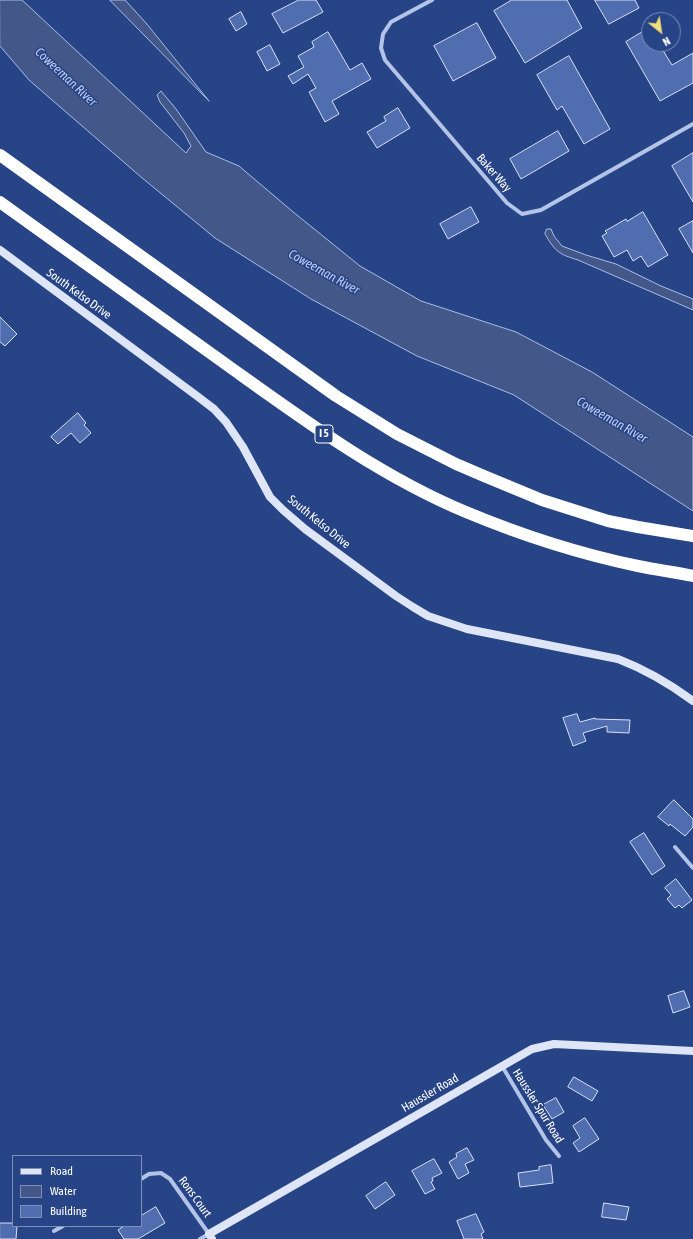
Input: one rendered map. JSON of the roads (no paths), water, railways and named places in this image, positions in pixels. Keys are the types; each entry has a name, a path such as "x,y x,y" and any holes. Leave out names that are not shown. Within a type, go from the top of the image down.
{"highway":[{"path":"0,155 336,396 397,434 463,467 542,500 608,521 691,536"},
{"name":"I 5","path":"0,202 322,433 392,476 466,512 541,540 639,567 693,576"}],"main road":[{"name":"South Kelso Drive","path":"0,250 214,409 236,436 270,497 305,529 396,596 428,616 467,628 618,659 634,665 679,691 693,701"},
{"name":"Haussler Road","path":"210,1236 532,1049 554,1044 693,1051"}],"street":[{"name":"Baker Way","path":"432,0 391,22 383,34 381,48 385,60 507,203 522,214 541,210 693,124"},
{"path":"675,847 693,868"},
{"name":"Haussler Spur Road","path":"502,1066 546,1140 559,1156"},
{"name":"Rons Court","path":"142,1178 149,1174 161,1173 170,1179 210,1236"},
{"path":"54,1231 61,1227"},
{"name":"Haussler Road","path":"200,1239 210,1236"}],"water":[{"name":"Coweeman River","path":"0,0 22,0 186,153 191,146 184,133 160,102 157,95 161,91 176,109 206,152 239,166 360,266 421,301 516,332 592,372 693,437 693,511 514,395 417,356 311,299 215,238 141,177 29,80 0,46"},
{"path":"110,0 125,0 146,23 209,101"},
{"path":"547,229 551,229 554,236 562,246 616,264 661,286 693,299 693,310 561,254 545,234"}]}
